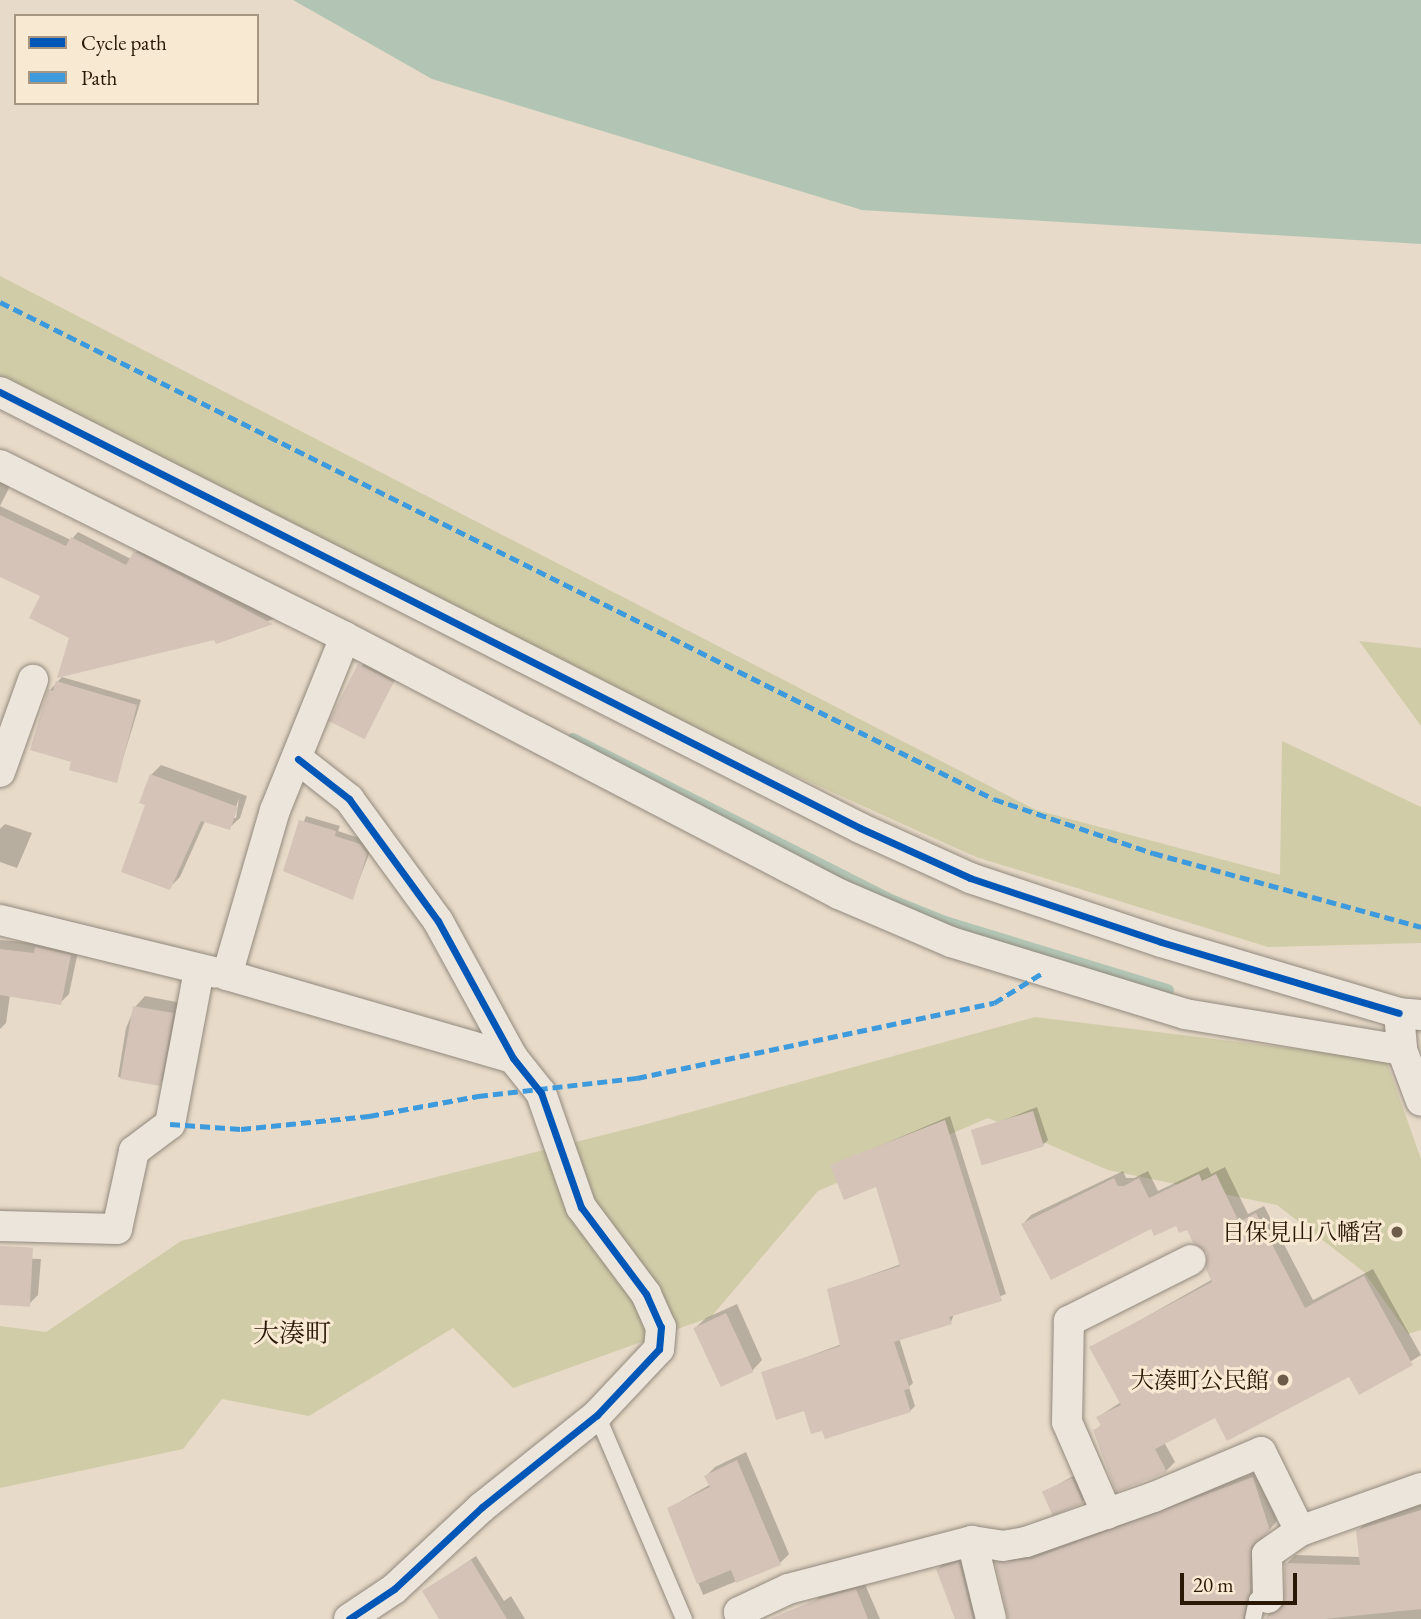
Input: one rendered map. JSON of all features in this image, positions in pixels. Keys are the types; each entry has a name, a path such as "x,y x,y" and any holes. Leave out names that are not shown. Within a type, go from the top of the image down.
{"street":[{"path":"0,392 823,810 958,873 1161,942 1410,1014 1402,1050 1421,1101"},
{"path":"0,465 345,637 839,894 951,942 1185,1014 1402,1050"},
{"path":"0,1226 117,1229 134,1151 170,1124 213,972 345,637"},
{"path":"0,772 33,680"},
{"path":"298,759 349,799 389,848 438,921 513,1058 541,1093 581,1207 646,1294 662,1327 659,1349 597,1415 482,1507 394,1589 349,1619"},
{"path":"0,920 213,972 513,1058"},
{"path":"1107,1514 1067,1422 1069,1321 1191,1260"},
{"path":"734,1617 788,1589 972,1541 1003,1546 1026,1542 1107,1514 1261,1452 1300,1531"},
{"path":"1260,1608 1267,1554 1300,1531 1421,1488"},
{"path":"972,1541 991,1619"}],"lane":[{"path":"597,1415 684,1619"}],"shaded area":[{"path":"293,0 1421,0 1421,244 862,210 432,79"},
{"path":"0,276 1036,810 1280,875 1282,741 1421,807 1421,943 1268,947 976,857 723,743 0,377"},
{"path":"1359,641 1421,648 1421,726"},
{"path":"1035,1017 1386,1060 1421,1159 1421,1330 1408,1334 1364,1272 1277,1205 1108,1170 988,1118 818,1191 711,1317 513,1388 453,1328 309,1416 222,1399 183,1449 0,1488 0,1326 46,1332 181,1241 647,1124"}],"building":[{"path":"0,515 66,546 71,537 126,565 134,551 273,624 216,644 214,640 57,678 69,638 29,618 40,596 0,577"},
{"path":"358,664 394,682 365,739 329,721"},
{"path":"56,681 137,705 117,783 69,770 71,762 30,750 48,689 53,691"},
{"path":"150,774 238,807 230,830 201,821 170,890 121,872 145,805 139,803"},
{"path":"299,820 336,831 335,836 360,844 367,854 353,900 283,871"},
{"path":"35,947 71,955 61,1005 0,995 0,949 34,953"},
{"path":"133,1006 173,1013 161,1086 120,1079"},
{"path":"1033,1111 1044,1146 982,1165 971,1130"},
{"path":"945,1120 1002,1301 949,1317 952,1324 894,1342 910,1389 904,1390 911,1412 825,1439 822,1431 811,1434 804,1411 776,1420 761,1372 840,1346 827,1289 900,1266 876,1187 844,1200 830,1165"},
{"path":"1199,1174 1202,1181 1216,1174 1239,1222 1256,1213 1305,1308 1364,1276 1413,1365 1359,1395 1349,1377 1227,1441 1215,1418 1155,1449 1167,1472 1116,1492 1093,1430 1101,1426 1096,1417 1121,1405 1089,1347 1212,1282 1206,1269 1207,1253 1193,1243 1187,1230 1179,1233 1176,1226 1154,1236 1151,1229 1051,1280 1021,1224 1114,1178 1118,1186 1124,1186 1139,1178 1149,1198"},
{"path":"0,1246 33,1248 30,1307 0,1305"},
{"path":"726,1313 753,1372 721,1387 693,1328"},
{"path":"737,1460 781,1565 736,1583 731,1570 697,1584 667,1508 710,1487 704,1476"},
{"path":"1253,1477 1270,1531 1251,1547 1250,1592 1243,1619 1008,1619 995,1562 1032,1559"},
{"path":"1072,1478 1083,1503 1053,1516 1042,1491"},
{"path":"1421,1510 1421,1609 1324,1619 1264,1619 1284,1606 1285,1563 1360,1565 1356,1530"},
{"path":"471,1560 507,1619 439,1619 422,1591"},
{"path":"959,1562 973,1619 955,1619 936,1569"},
{"path":"856,1589 868,1619 770,1619 815,1600"}],"waterway":[{"path":"573,739 888,899 945,922 1168,990"}],"marked path":[{"path":"0,302 994,799 1153,853 1421,927"},
{"path":"170,1124 241,1129 369,1116 478,1096 637,1078 994,1003 1044,972"}],"cycle path":[{"path":"0,392 860,828 970,878 1161,942 1399,1013"},
{"path":"298,759 349,799 438,921 513,1058 541,1093 581,1207 646,1294 661,1327 659,1349 597,1415 482,1507 394,1589 349,1619"}],"place":[{"name":"日保見山八幡宮","path":"1397,1232"},
{"name":"大湊町公民館","path":"1283,1380"}],"district":[{"name":"大湊町","path":"292,1334"}]}
